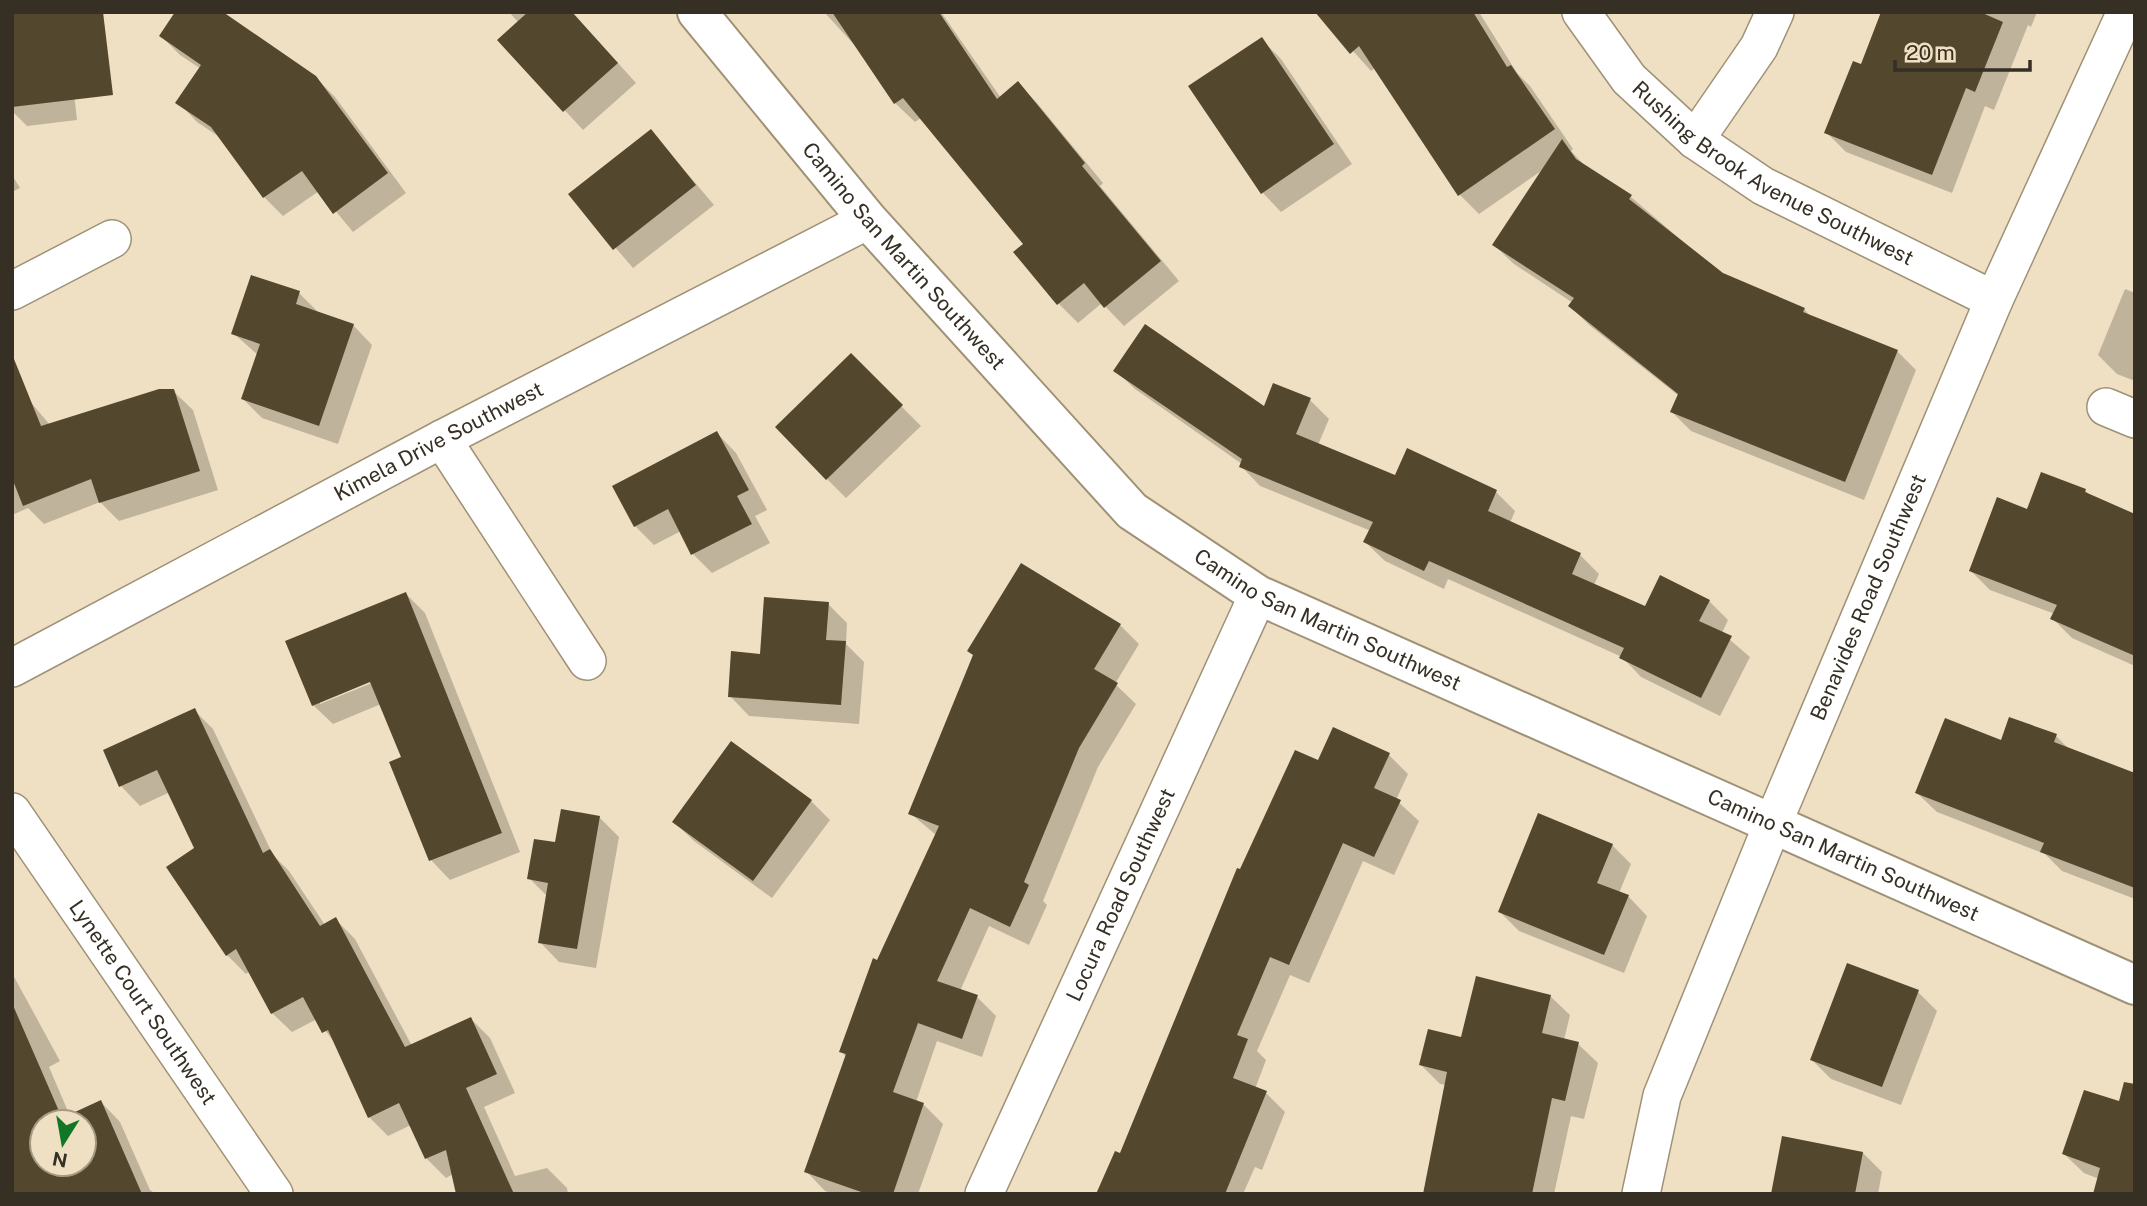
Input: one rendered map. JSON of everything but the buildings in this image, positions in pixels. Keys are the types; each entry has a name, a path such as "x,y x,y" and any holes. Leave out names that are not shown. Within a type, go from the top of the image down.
{"street":[{"name":"Camino San Martin Southwest","path":"696,12 868,220 1132,511 1258,595 2135,985"},
{"name":"Rushing Brook Avenue Southwest","path":"1581,12 1629,79 1695,140 1763,186 1994,300"},
{"path":"1695,140 1759,47 1775,12"},
{"name":"Benavides Road Southwest","path":"1641,1194 1662,1096 1773,823 1994,300 2126,12"},
{"name":"Kimela Drive Southwest","path":"12,668 442,439 868,220"},
{"path":"12,291 112,239"},
{"path":"442,439 587,661"},
{"name":"Locura Road Southwest","path":"984,1194 1258,595"},
{"name":"Lynette Court Southwest","path":"12,812 274,1194"}]}
